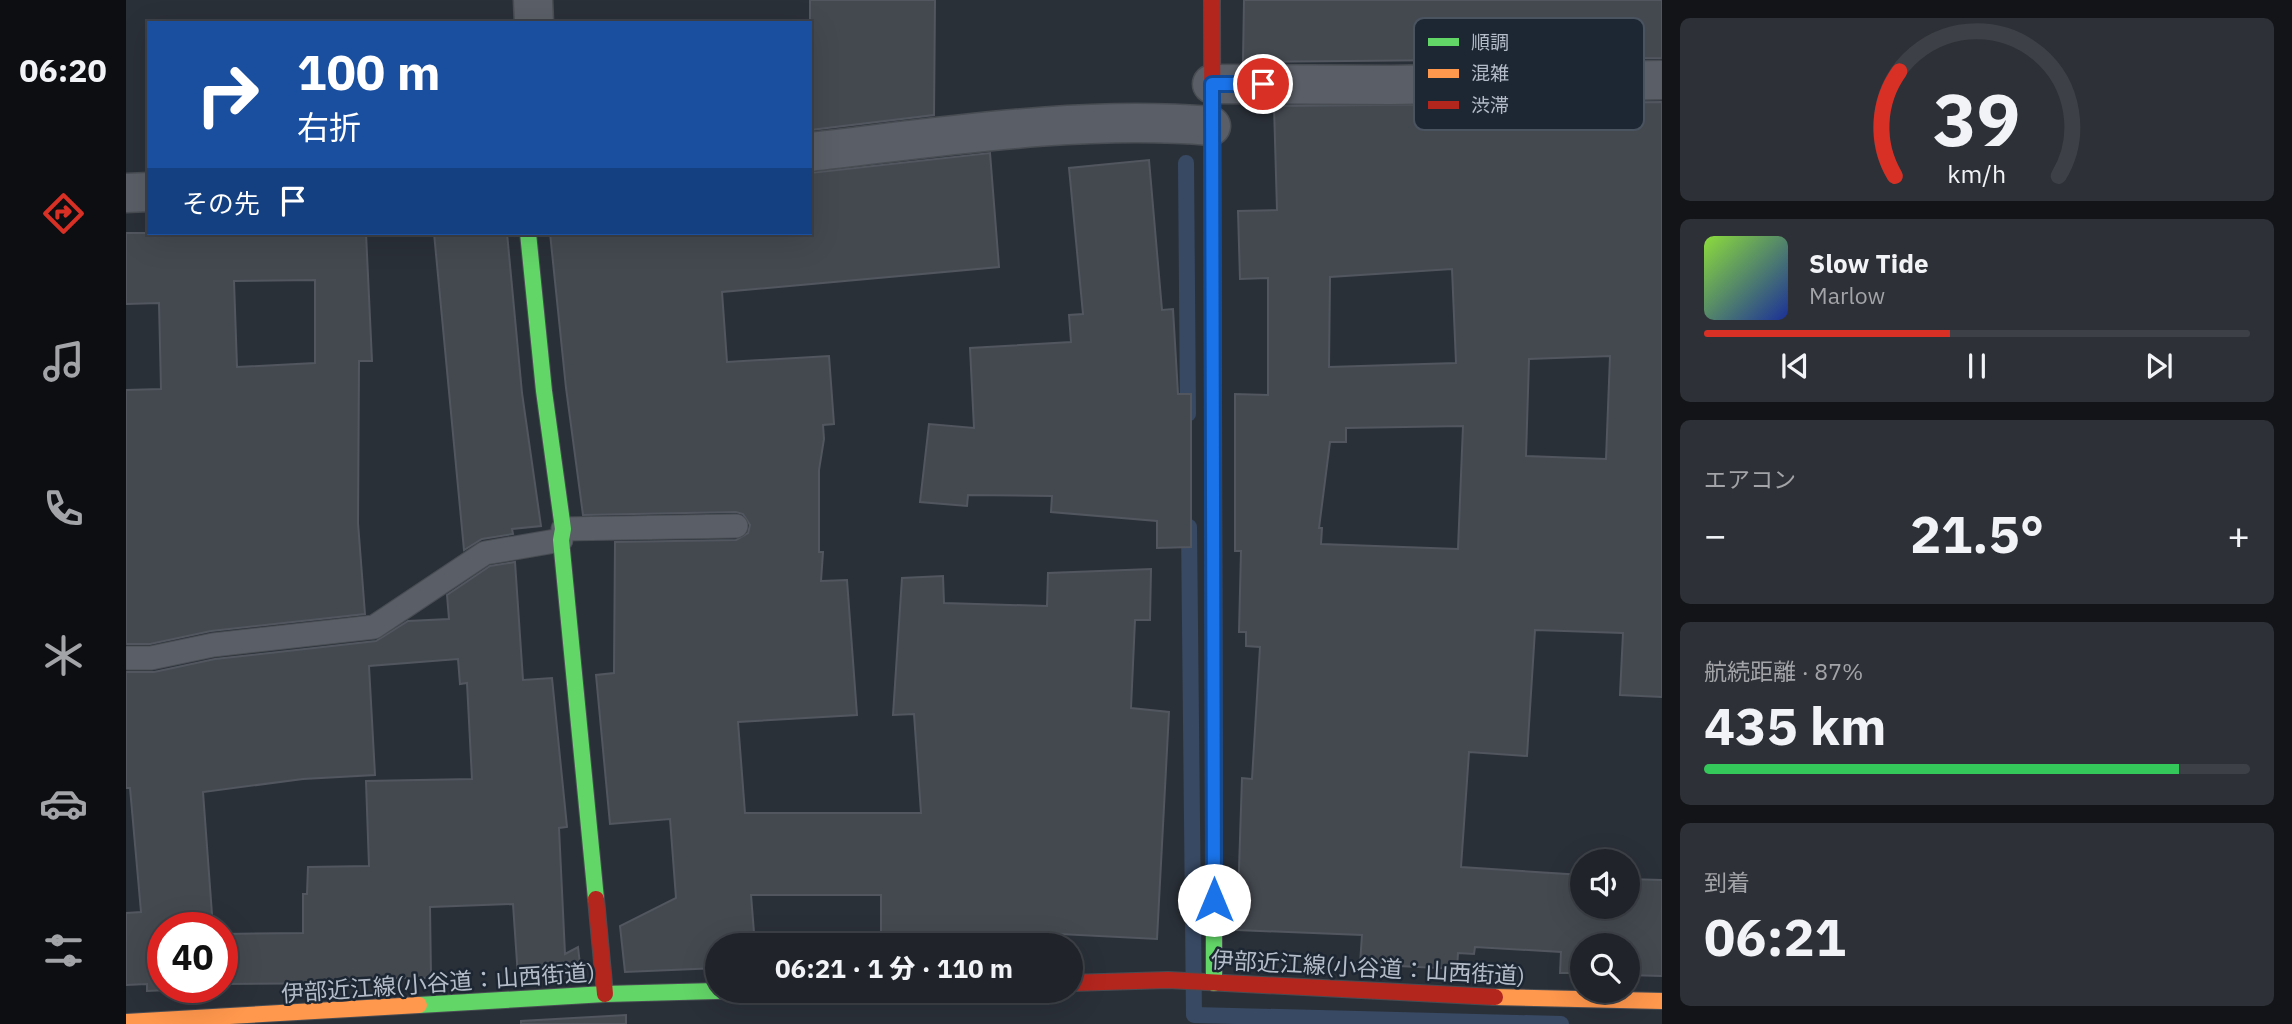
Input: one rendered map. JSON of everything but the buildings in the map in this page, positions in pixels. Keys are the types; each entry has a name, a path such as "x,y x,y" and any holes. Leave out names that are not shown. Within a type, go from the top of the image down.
{"street":[{"path":"534,0 534,21"},
{"path":"1212,0 1214,983"},
{"path":"1644,80 1662,80"},
{"path":"1212,84 1414,85"},
{"path":"812,152 975,133 1160,122 1211,126"},
{"path":"126,193 147,192"},
{"path":"528,235 562,534 605,994"},
{"name":"伊部近江線(小谷道：山西街道)","path":"1083,983 1168,980 1424,996 1662,1001"},
{"name":"伊部近江線(小谷道：山西街道)","path":"126,1022 195,1022 605,994 705,991"}],"lane":[{"path":"126,658 152,658 213,645 374,626 485,553 562,534 736,526"}],"waterway":[{"path":"1186,163 1188,414"},
{"path":"1189,527 1194,1015 1561,1024"}],"traffic: fast":[{"path":"528,235 544,391 563,529 561,540 596,899"},
{"path":"1214,841 1214,983"},
{"path":"419,1005 705,991"}],"traffic: slow":[{"path":"1213,399 1214,841"},
{"path":"1495,997 1662,1001"},
{"path":"126,1022 419,1005"}],"traffic: jam":[{"path":"1212,0 1213,399"},
{"path":"596,899 605,994"},
{"path":"1083,983 1168,980 1495,997"}],"route":[{"path":"1214,900 1212,84 1263,84"}]}
